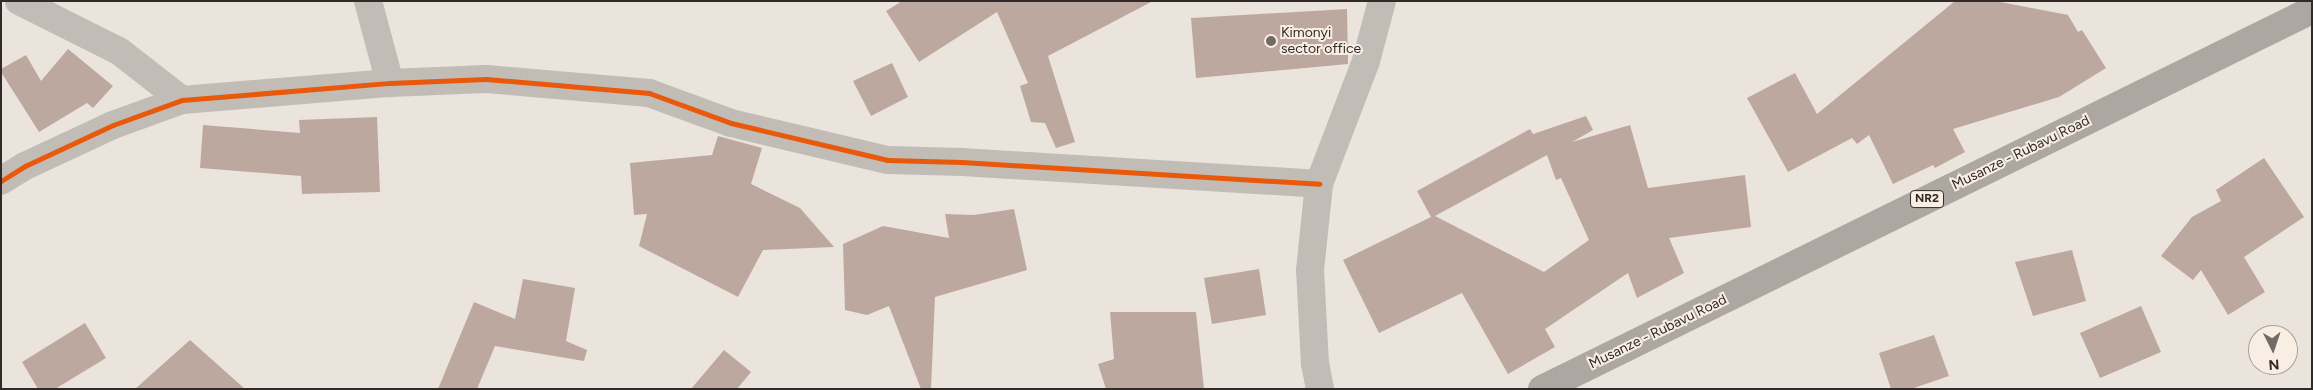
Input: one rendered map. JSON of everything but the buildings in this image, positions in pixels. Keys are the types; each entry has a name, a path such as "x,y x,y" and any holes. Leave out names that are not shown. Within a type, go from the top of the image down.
{"highway":[{"name":"Musanze - Rubavu Road","path":"1542,389 2312,10"}],"street":[{"path":"19,1 119,50 182,100"},
{"path":"368,1 390,83"},
{"path":"1320,389 1315,364 1310,270 1319,184 1366,61 1382,1"},
{"path":"1,181 25,166 113,125 182,100 390,83 486,79 649,93 731,123 888,160 962,162 1319,184"}],"cycle path":[{"path":"1,181 25,166 113,125 182,100 390,83 486,79 649,93 731,123 888,160 962,162 1319,184"}],"place":[{"name":"Kimonyi sector office","path":"1271,41"}]}
